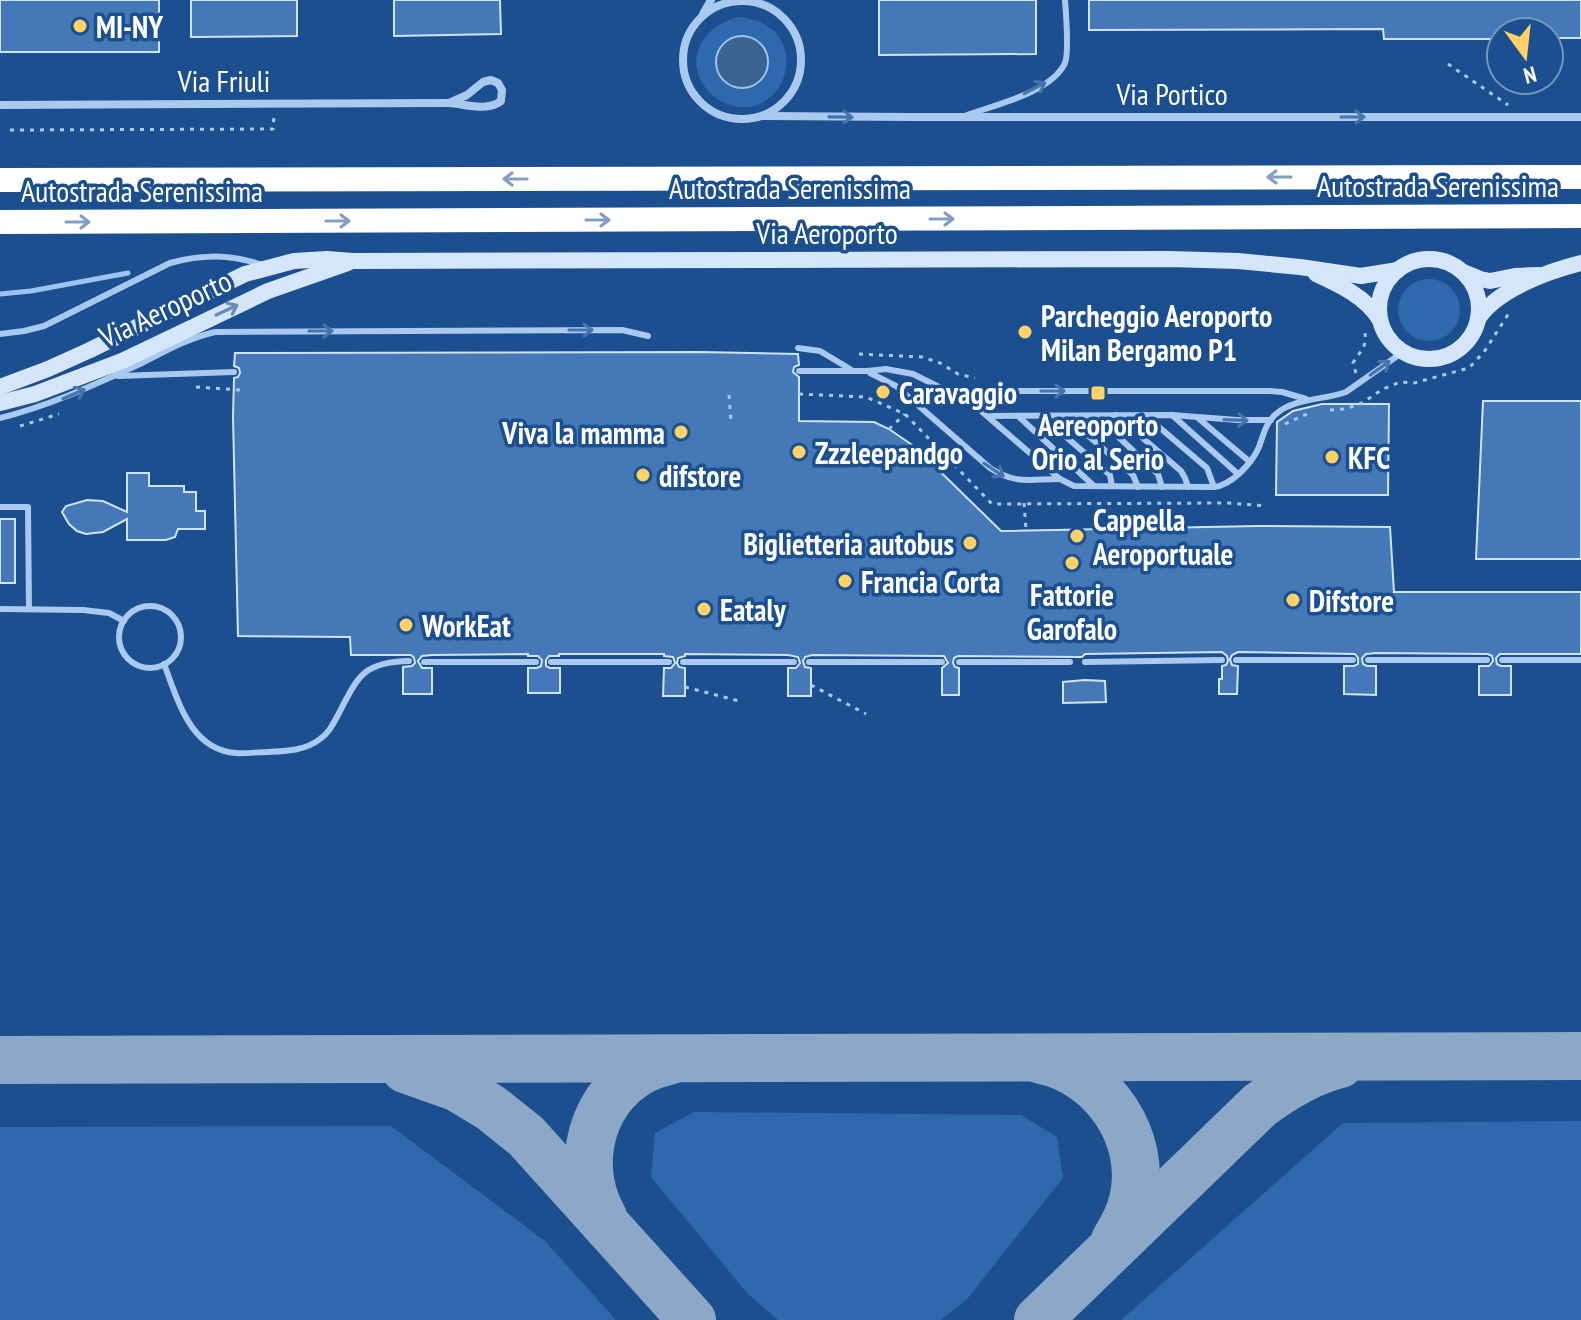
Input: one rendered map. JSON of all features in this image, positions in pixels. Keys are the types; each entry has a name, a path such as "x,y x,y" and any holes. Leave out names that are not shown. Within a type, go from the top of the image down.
{"highway":[{"name":"Autostrada Serenissima","path":"0,180 1581,177"},
{"name":"Autostrada Serenissima","path":"0,222 1581,216"}],"main road":[{"name":"Via Aeroporto","path":"0,387 48,369 233,279 294,261 1169,259 1238,261 1361,276 1398,270"},
{"path":"1543,274 1504,295 1483,311 1465,344 1444,357 1427,359 1403,352 1391,341 1380,320 1384,289 1398,270 1413,262 1430,260 1447,263 1490,281 1543,274 1581,263"},
{"name":"Via Aeroporto","path":"0,403 35,394 122,361 268,291 353,261"},
{"name":"Via Aeroporto","path":"1300,267 1361,299 1373,307 1380,320"},
{"path":"1461,271 1476,293 1478,319"}],"street":[{"path":"700,18 725,4 755,1 783,18 797,38 801,63 794,89 786,100 764,116 738,120 707,109 692,93 682,64 684,45 691,30 711,0"},
{"name":"Via Friuli","path":"0,105 449,103 491,107 501,101 502,90 494,81 487,80 467,95 449,103"},
{"name":"Via Portico","path":"764,116 1581,117"}],"lane":[{"path":"960,117 1039,87 1052,78 1066,61 1065,0"},
{"path":"0,334 44,326 170,263 212,255 264,268"},
{"path":"0,418 41,407 188,341 215,332 622,330 648,336"},
{"path":"798,348 820,351 853,371"},
{"path":"799,371 898,370 913,374 988,416 1060,479 1074,486 1214,487 1221,486 1250,462 1262,434 1277,413 1307,399 1346,392 1403,352"},
{"path":"867,371 896,386 1004,477 1018,480 1060,479"},
{"path":"114,376 234,372"},
{"path":"947,391 1269,391 1307,399"},
{"path":"1116,415 1181,471 1188,487"},
{"path":"1145,415 1207,468 1214,487"},
{"path":"988,416 1172,415 1271,420"},
{"path":"1172,415 1238,474"},
{"path":"1018,416 1094,486"},
{"path":"1042,416 1110,475 1112,486"},
{"path":"1096,416 1158,474 1162,487"},
{"path":"1067,417 1133,475 1138,487"},
{"path":"1198,418 1250,462"},
{"path":"0,507 28,507 29,609"},
{"path":"148,606 167,610 180,626 182,636 176,654 164,664 150,668 130,661 120,643 119,633 124,621 131,612 148,606"},
{"path":"0,609 83,610 109,613 124,621"},
{"path":"1085,662 1222,660"},
{"path":"1236,660 1353,660"},
{"path":"1368,660 1487,660"},
{"path":"1502,660 1581,660"},
{"path":"164,664 181,709 194,731 211,746 235,753 293,751 311,744 330,730 364,671 374,665 409,661"},
{"path":"424,662 536,662"},
{"path":"551,662 669,662"},
{"path":"683,662 794,662"},
{"path":"809,662 942,662"},
{"path":"959,662 1070,662"}],"path":[{"path":"1448,64 1499,99"},
{"path":"10,130 273,129 272,116 286,116"},
{"path":"1326,410 1345,409 1362,403 1400,382 1414,383 1469,368 1484,352 1508,314"},
{"path":"1362,320 1365,340 1352,366 1356,374 1363,376 1374,395"},
{"path":"859,354 922,357 958,374 980,379"},
{"path":"183,385 240,390"},
{"path":"729,395 731,421"},
{"path":"15,427 64,411"},
{"path":"1286,423 1317,412"},
{"path":"889,429 905,414"},
{"path":"942,473 953,463"},
{"path":"1024,503 1026,530"},
{"path":"811,685 866,714"},
{"path":"685,687 739,701"}],"shaded area":[{"path":"739,17 763,23 778,36 785,52 786,69 780,85 769,99 753,106 733,106 722,102 707,90 700,78 697,55 700,44 716,27","holes":["757,40 768,62 765,73 751,87 741,88 730,84 719,75"]},
{"path":"742,36 761,43 768,62 761,81 742,88 723,81 716,62 723,43"},
{"path":"1429,279 1451,288 1460,310 1451,332 1429,341 1407,332 1398,310 1407,288"},
{"path":"694,1112 1021,1115 1057,1137 1063,1178 968,1298 941,1320 778,1320 747,1293 651,1177 655,1133"},
{"path":"1581,1121 1581,1320 1121,1320 1343,1123"},
{"path":"391,1126 545,1241 616,1320 0,1320 0,1127"}],"building":[{"name":"MI-NY","path":"0,0 159,0 159,52 0,52"},
{"path":"191,0 297,0 297,36 191,37"},
{"path":"394,0 500,0 501,34 394,36"},
{"path":"879,0 1036,0 1036,54 879,55"},
{"path":"1089,0 1581,0 1581,38 1565,38 1565,16 1485,16 1485,39 1384,39 1383,29 1089,30"},
{"path":"235,353 798,354 799,365 794,367 793,372 799,377 799,421 874,422 889,429 915,447 1001,531 1390,527 1394,592 1581,592 1581,654 1500,654 1496,658 1497,664 1511,666 1511,695 1479,695 1479,666 1489,666 1493,661 1488,654 1366,654 1362,658 1363,664 1376,666 1376,695 1344,694 1344,666 1358,664 1355,654 1238,652 1230,659 1232,665 1238,666 1237,694 1219,694 1222,666 1228,661 1222,652 1085,654 1082,657 958,656 953,663 959,668 959,695 942,695 942,668 948,663 944,656 812,655 803,661 805,667 811,668 811,696 788,696 788,668 796,668 800,663 798,657 788,655 685,654 678,658 677,663 685,668 685,696 663,696 664,668 671,668 675,663 673,657 664,654 549,656 546,666 560,668 560,693 528,693 528,668 541,666 542,660 538,656 432,655 422,656 418,661 422,668 432,668 432,694 403,694 403,667 415,663 411,655 351,655 350,637 238,636 233,417 234,378 240,373 239,368 234,366"},
{"path":"1483,401 1581,401 1581,559 1476,559"},
{"path":"1322,404 1389,404 1388,495 1276,495 1277,422 1293,411"},
{"path":"127,473 149,473 149,486 184,486 184,492 196,492 196,511 205,511 205,529 178,529 175,537 166,540 127,540 127,519 103,532 86,534 69,524 62,512 66,506 87,500 103,501 127,512"},
{"path":"0,519 15,519 15,583 0,583"},
{"path":"1105,681 1106,702 1063,703 1063,682"}],"waterway":[{"path":"0,294 128,273"}],"taxiway":[{"path":"0,1060 1581,1056"},
{"path":"1041,1060 1084,1078 1116,1111 1127,1132 1134,1154 1136,1177 1130,1211 1115,1240"},
{"path":"603,1217 593,1194 589,1169 590,1145 597,1122 608,1101 624,1083 644,1069 669,1061"},
{"path":"1038,1320 1260,1105 1298,1081 1340,1064"},
{"path":"405,1069 456,1087 491,1108 526,1136 692,1320"}],"place":[{"name":"MI-NY","path":"80,26"},
{"name":"Parcheggio Aeroporto Milan Bergamo P1","path":"1025,332"},
{"name":"Caravaggio","path":"883,392"},
{"name":"Aereoporto Orio al Serio","path":"1098,393"},
{"name":"Viva la mamma","path":"681,432"},
{"name":"Zzzleepandgo","path":"799,452"},
{"name":"KFC","path":"1332,457"},
{"name":"difstore","path":"643,475"},
{"name":"Cappella Aeroportuale","path":"1077,536"},
{"name":"Biglietteria autobus","path":"970,543"},
{"name":"Fattorie Garofalo","path":"1072,563"},
{"name":"Francia Corta","path":"845,581"},
{"name":"Difstore","path":"1293,600"},
{"name":"Eataly","path":"704,609"},
{"name":"WorkEat","path":"406,625"}]}
